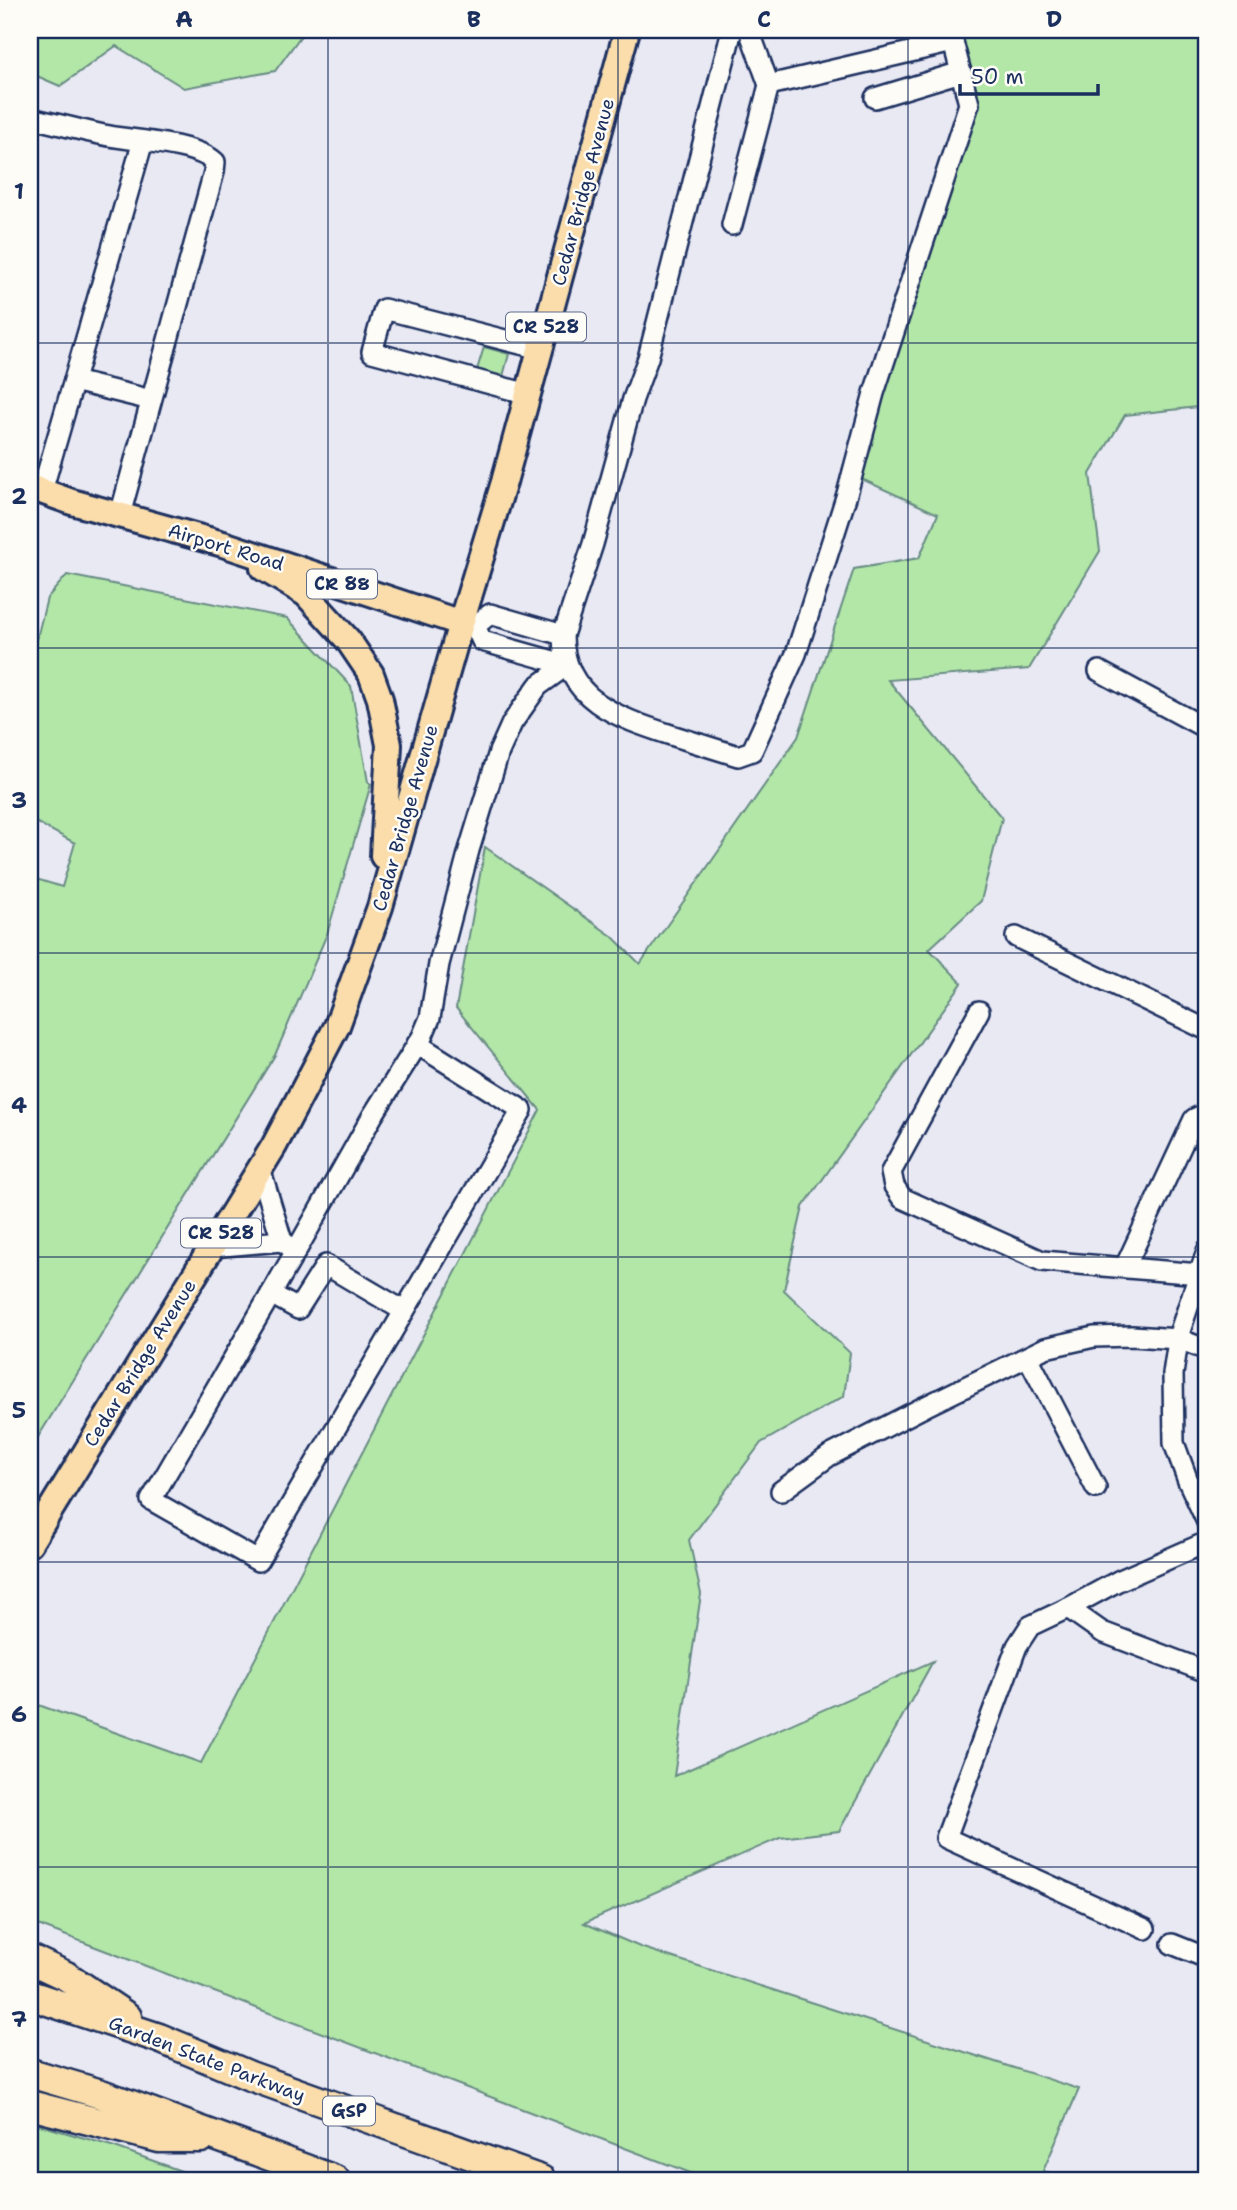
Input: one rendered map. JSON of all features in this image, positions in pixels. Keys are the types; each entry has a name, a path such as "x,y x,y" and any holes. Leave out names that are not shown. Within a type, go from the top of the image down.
{"highway":[{"path":"30,1959 66,1976 159,2038"},
{"name":"Garden State Parkway","path":"30,1995 159,2038 250,2076 541,2180"},
{"path":"30,2073 101,2094 335,2180"},
{"path":"30,2105 159,2138 221,2137"}],"main road":[{"name":"Cedar Bridge Avenue","path":"30,1542 274,1146 337,1026 380,907 468,625 504,482 627,30"},
{"name":"Airport Road","path":"36,489 120,516 223,544 468,625"},
{"path":"223,544 306,594 348,639 371,674 380,699 389,745 380,907"}],"street":[{"path":"732,30 648,358 563,635 567,665 575,679 592,699 611,713 738,756 752,751 796,654 848,494 874,393 969,104 952,36 769,85"},
{"path":"732,225 769,85 749,30"},
{"path":"875,98 961,72"},
{"path":"30,118 104,135 176,147 208,156 215,162 120,516"},
{"path":"36,489 74,381 143,142"},
{"path":"528,394 372,352 384,309 540,349"},
{"path":"74,381 151,400"},
{"path":"563,635 490,614 468,625 482,641 567,665"},
{"path":"417,1044 522,1110 258,1561 151,1500 271,1294 289,1246 417,1044 430,1018 439,964 469,849 499,752 512,723 538,686 567,665"},
{"path":"1099,671 1207,729"},
{"path":"1016,937 1207,1030"},
{"path":"979,1011 891,1172 894,1186 902,1198 1042,1261 1200,1273"},
{"path":"1125,1268 1194,1119 1207,1114"},
{"path":"260,1168 289,1246"},
{"path":"212,1247 289,1246"},
{"path":"1207,1251 1179,1339 1173,1374 1174,1443 1207,1522"},
{"path":"271,1294 298,1309 326,1265 404,1311"},
{"path":"781,1492 829,1456 1045,1348 1094,1337 1179,1339 1207,1349"},
{"path":"1028,1357 1096,1488"},
{"path":"1145,1929 946,1838 1017,1646 1030,1626 1118,1581 1207,1542"},
{"path":"1068,1608 1102,1632 1207,1672"},
{"path":"1172,1944 1207,1958"}],"green space":[{"path":"30,30 305,30 275,71 184,88 116,46 60,86 30,73"},
{"path":"947,30 1207,30 1207,406 1125,415 1090,474 1100,551 1029,669 888,680 1002,818 981,901 929,949 962,983 803,1207 784,1290 850,1353 844,1396 761,1443 689,1540 701,1594 674,1776 933,1661 839,1831 780,1838 584,1923 640,1947 1079,2089 1043,2171 1075,2180 709,2180 30,1922 30,1702 201,1763 540,1110 456,1008 485,847 612,936 640,964 798,737 854,569 919,558 938,514 842,470 966,107"},
{"path":"484,347 509,354 502,380 476,373"},
{"path":"67,575 287,618 351,686 368,782 371,784 327,934 275,1055 30,1450 30,877 62,887 75,843 30,819 30,666 47,598"},
{"path":"30,2122 115,2147 206,2180 30,2180"}]}
